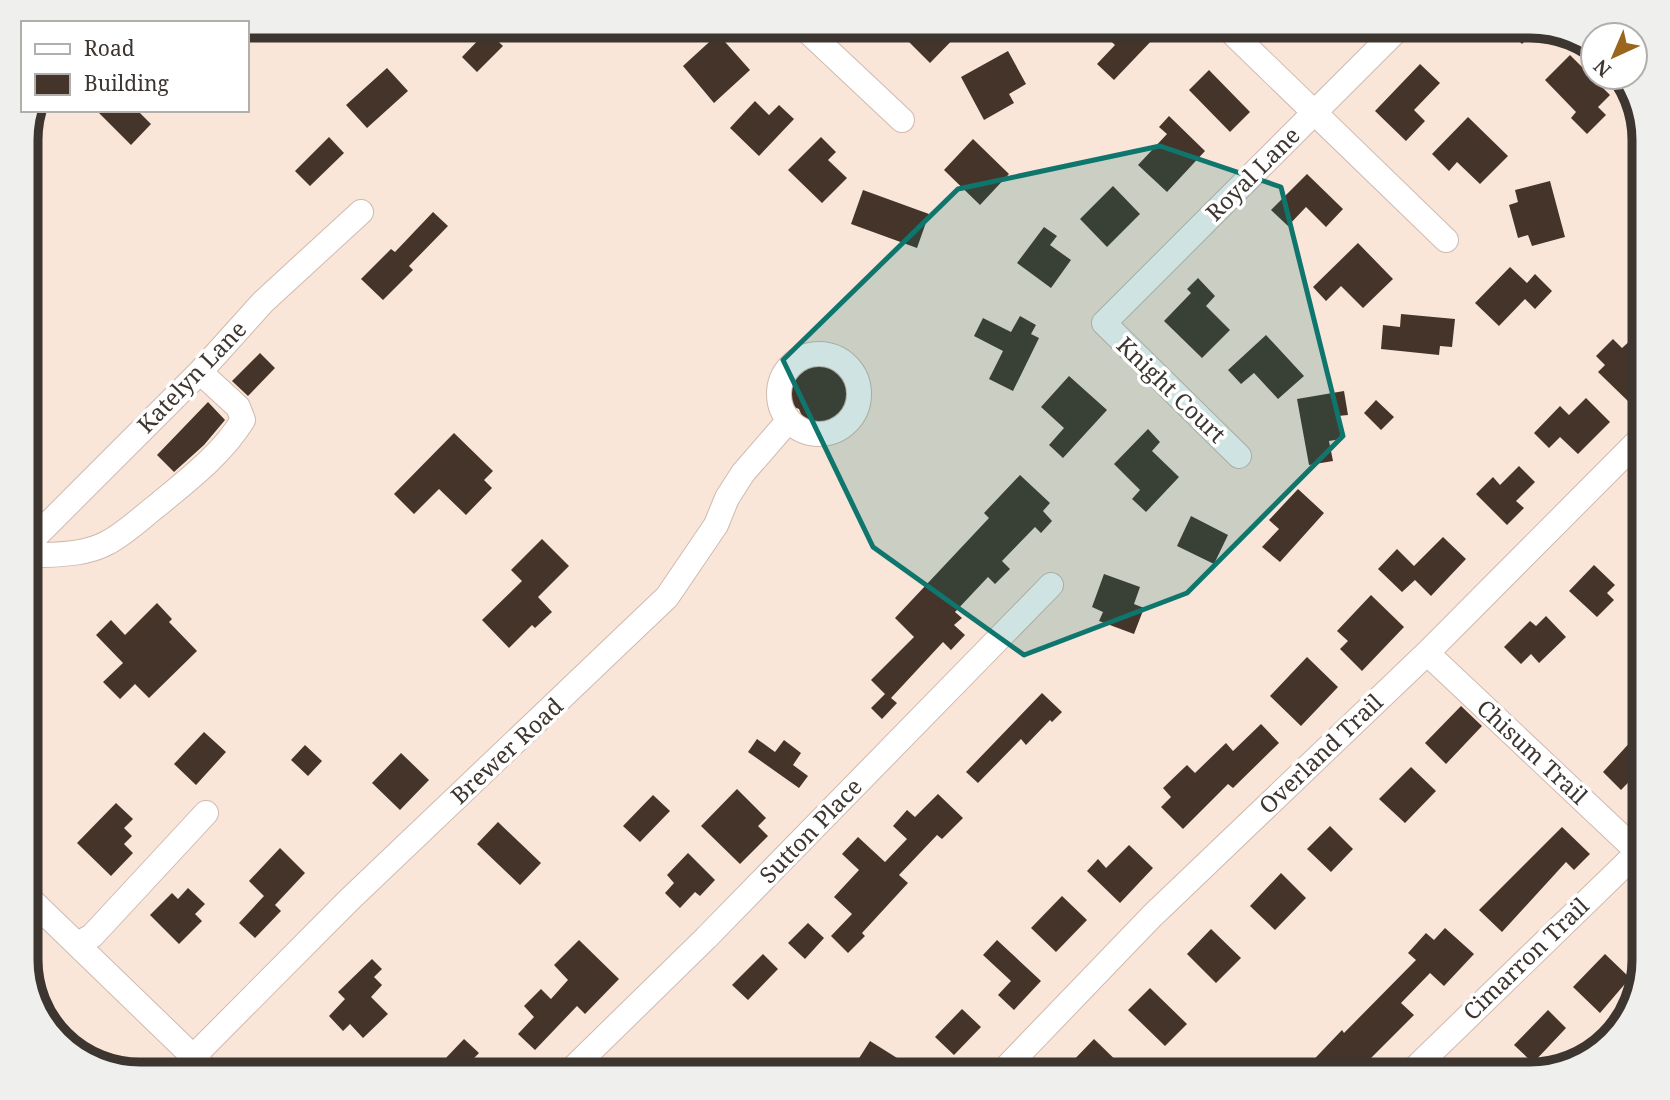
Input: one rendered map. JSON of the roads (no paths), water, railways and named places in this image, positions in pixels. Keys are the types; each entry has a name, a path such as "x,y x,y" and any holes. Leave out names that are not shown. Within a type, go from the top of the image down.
{"street":[{"path":"815,38 902,120"},
{"path":"1237,38 1446,240"},
{"name":"Royal Lane","path":"1104,323 1389,38"},
{"name":"Katelyn Lane","path":"39,533 136,436 205,377 264,302 361,212"},
{"name":"Knight Court","path":"1104,323 1239,456"},
{"path":"39,555 75,553 105,544 132,526 203,468 234,435 243,420 238,407 205,377"},
{"name":"Brewer Road","path":"193,1057 349,900 667,597 716,525 727,498 743,474 789,420"},
{"name":"Overland Trail","path":"1012,1062 1152,916 1427,653 1632,447"},
{"name":"Sutton Place","path":"579,1062 706,938 1051,585"},
{"name":"Chisum Trail","path":"1427,653 1632,841"},
{"path":"77,944 92,936 206,813"},
{"name":"Cimarron Trail","path":"1421,1062 1632,858"},
{"path":"39,907 198,1062"}]}
